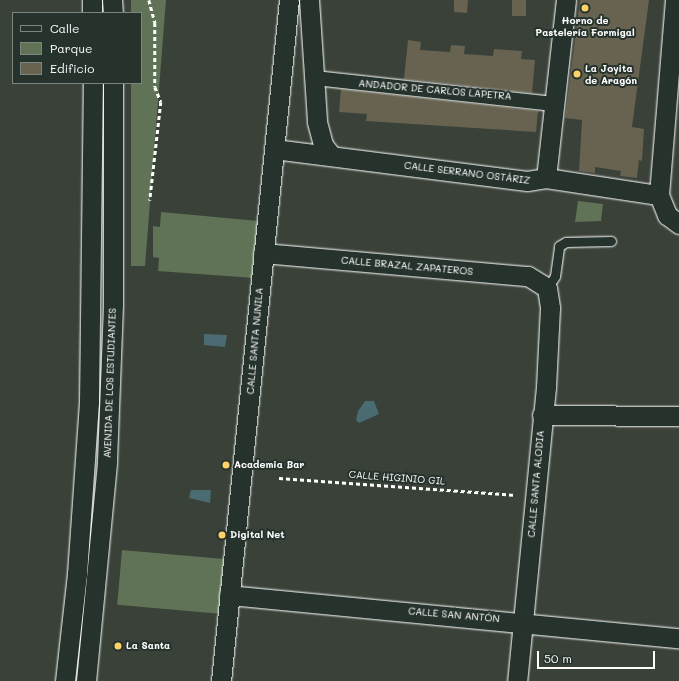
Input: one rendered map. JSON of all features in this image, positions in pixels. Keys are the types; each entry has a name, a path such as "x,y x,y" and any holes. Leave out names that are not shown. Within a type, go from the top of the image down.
{"street":[{"path":"92,0 92,12"},
{"path":"112,0 112,12"},
{"name":"CALLE SANTA NUNILA","path":"221,681 289,0"},
{"path":"309,0 319,136 332,156"},
{"path":"546,178 566,0"},
{"path":"675,0 659,195 667,215 679,224"},
{"name":"ANDADOR DE CARLOS LAPETRA","path":"315,78 554,104"},
{"name":"AVENIDA DE LOS ESTUDIANTES","path":"65,681 77,574 89,402 93,84"},
{"name":"AVENIDA DE LOS ESTUDIANTES","path":"86,681 107,453 113,303 113,84"},
{"name":"CALLE SERRANO OSTÁRIZ","path":"274,149 528,181 546,178 659,195"},
{"name":"CALLE BRAZAL ZAPATEROS","path":"264,253 528,276 547,288"},
{"name":"CALLE SANTA ALODIA","path":"517,681 542,415 550,308 547,288"},
{"path":"542,415 679,416"},
{"name":"CALLE SAN ANTÓN","path":"229,595 679,638"}],"lane":[{"path":"547,288 554,276 559,246 566,242 611,241"}],"path":[{"path":"149,0 155,23 155,88 161,102 150,200"},
{"name":"CALLE HIGINIO GIL","path":"279,478 514,495"}],"green space":[{"path":"131,0 166,0 145,266 131,266 131,84 142,84 142,12 131,12"},
{"path":"578,201 603,204 601,221 575,222"},
{"path":"161,212 260,221 254,278 158,271 159,258 153,257 153,226 160,227"},
{"path":"122,550 227,559 222,614 117,605"}],"water":[{"path":"204,334 227,335 225,347 204,345"},
{"path":"365,401 374,401 379,414 359,423 356,420 358,411"},
{"path":"191,490 211,490 210,503 189,498"}],"building":[{"path":"454,0 468,0 467,13 454,12"},
{"path":"512,0 526,0 526,16 512,16"},
{"path":"580,0 649,0 632,127 644,129 642,161 639,160 637,178 620,176 621,171 595,167 595,173 579,171 582,120 565,118"},
{"path":"408,40 421,42 420,50 450,52 451,45 465,46 464,54 493,56 494,49 522,51 521,59 535,60 532,93 404,79"},
{"path":"341,89 538,111 536,132 366,121 367,114 339,112"}],"place":[{"name":"Horno de Pastelería Formigal","path":"585,8"},
{"name":"La Joyita de Aragón","path":"577,74"},
{"name":"Academia Bar","path":"226,465"},
{"name":"Digital Net","path":"222,535"},
{"name":"La Santa","path":"118,646"}]}
